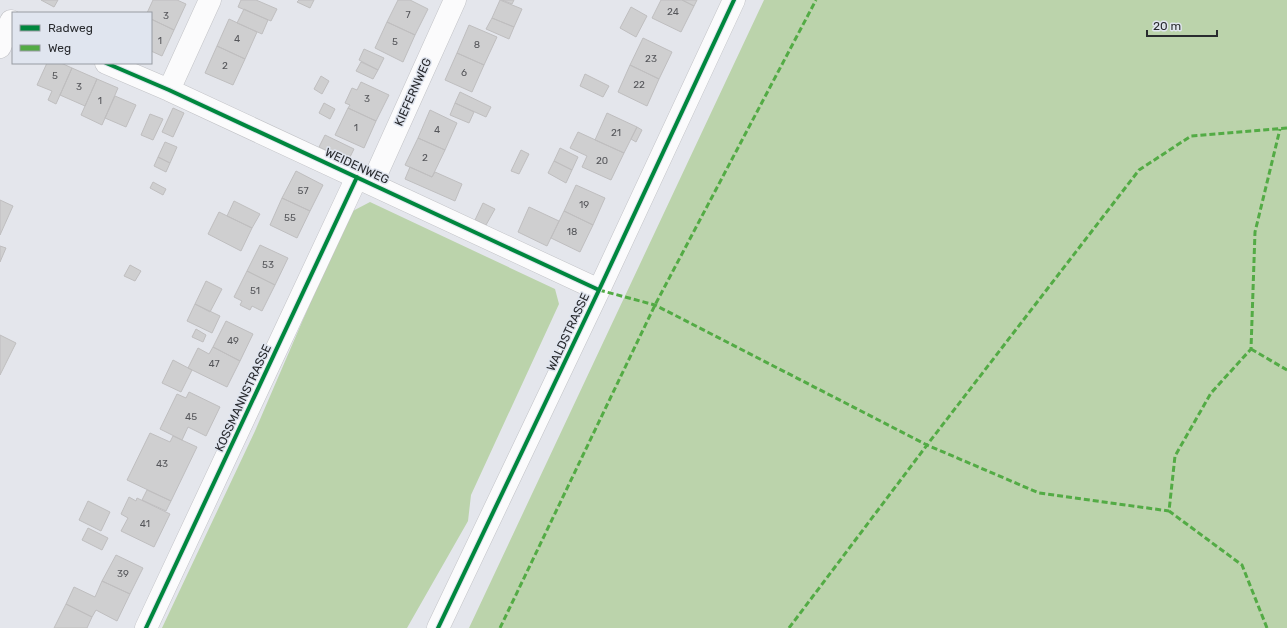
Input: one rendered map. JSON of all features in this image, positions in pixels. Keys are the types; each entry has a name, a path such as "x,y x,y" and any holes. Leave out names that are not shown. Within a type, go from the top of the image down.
{"street":[{"path":"169,90 210,0"},
{"name":"KIEFERNWEG","path":"365,181 455,0"},
{"name":"WALDSTRASSE","path":"438,628 599,290 734,0"},
{"path":"0,47 8,20"},
{"name":"WEIDENWEG","path":"108,64 169,90 599,290"},
{"name":"KOSSMANNSTRASSE","path":"146,628 365,181"}],"green space":[{"path":"764,0 1287,0 1287,628 469,628"},
{"path":"370,202 555,289 559,304 471,495 468,521 407,628 162,628 255,431 349,213"}],"building":[{"path":"41,0 58,0 54,7"},
{"path":"153,0 177,0 186,4 174,30 152,19 152,12 147,12"},
{"path":"241,0 256,0 277,9 271,21 238,7"},
{"path":"299,0 314,0 310,8 297,2"},
{"path":"398,0 410,0 428,9 415,35 387,22"},
{"path":"500,0 522,9 514,27 492,18"},
{"path":"502,0 514,0 512,4"},
{"path":"661,0 682,0 694,6 681,32 652,18"},
{"path":"682,0 697,0 694,6"},
{"path":"631,7 647,16 636,37 620,28"},
{"path":"244,9 268,20 262,34 237,23"},
{"path":"492,18 514,27 509,39 486,29"},
{"path":"152,19 174,30 162,56 152,51"},
{"path":"229,19 257,32 245,59 217,46"},
{"path":"387,22 415,35 403,62 375,48"},
{"path":"469,25 497,37 484,65 457,53"},
{"path":"643,38 672,52 659,79 630,65"},
{"path":"217,46 245,59 233,85 205,73"},
{"path":"364,49 384,58 378,70 359,60"},
{"path":"457,53 484,65 472,92 445,80"},
{"path":"361,62 378,70 373,79 356,71"},
{"path":"47,64 63,64 72,68 56,104 48,100 52,91 37,85"},
{"path":"630,65 659,79 647,106 618,92"},
{"path":"72,68 97,79 85,106 60,95"},
{"path":"585,74 609,86 603,97 580,86"},
{"path":"321,76 329,81 322,94 314,89"},
{"path":"97,79 118,88 102,125 81,115"},
{"path":"361,82 389,95 376,121 348,108 350,105 345,103 352,88 357,90"},
{"path":"460,92 491,107 486,117 455,103"},
{"path":"115,96 136,105 126,127 105,118"},
{"path":"324,103 335,109 330,119 319,113"},
{"path":"455,103 474,112 469,123 450,115"},
{"path":"173,108 184,113 173,137 162,132"},
{"path":"348,108 376,121 364,148 335,135"},
{"path":"430,110 457,123 445,150 418,138"},
{"path":"607,113 637,127 624,153 595,140"},
{"path":"150,114 163,119 153,140 141,135"},
{"path":"637,127 642,130 636,142 631,139"},
{"path":"578,132 624,153 611,180 582,167 587,156 570,148"},
{"path":"325,135 354,149 348,161 319,147"},
{"path":"418,138 445,150 432,177 405,165"},
{"path":"165,142 177,147 170,163 158,157"},
{"path":"560,148 578,157 572,170 554,161"},
{"path":"521,150 529,154 519,174 511,171"},
{"path":"158,157 170,163 166,172 154,166"},
{"path":"554,161 572,170 566,183 548,173"},
{"path":"410,167 432,177 435,172 462,184 455,201 405,179"},
{"path":"296,171 323,185 310,211 282,198"},
{"path":"153,182 166,189 163,195 150,188"},
{"path":"576,185 605,198 593,225 564,211"},
{"path":"282,198 310,211 297,238 270,225"},
{"path":"0,200 13,206 0,235"},
{"path":"234,201 260,214 252,228 227,216"},
{"path":"483,203 495,209 486,225 475,220"},
{"path":"529,207 559,221 547,246 518,232"},
{"path":"564,211 593,225 580,252 551,238"},
{"path":"219,212 252,228 241,251 208,234"},
{"path":"260,245 288,258 275,285 247,271"},
{"path":"0,246 6,248 0,262"},
{"path":"130,265 141,271 135,281 124,276"},
{"path":"247,271 275,285 262,311 252,306 250,310 240,305 242,301 234,297"},
{"path":"206,281 222,289 210,312 195,304"},
{"path":"195,304 220,316 212,333 187,321"},
{"path":"226,321 253,334 240,361 213,347"},
{"path":"196,329 206,335 203,342 192,337"},
{"path":"0,335 16,343 0,375"},
{"path":"213,347 240,361 227,387 188,368 198,348 209,354"},
{"path":"173,360 192,370 181,392 162,383"},
{"path":"189,392 220,407 206,436 188,427 182,440 160,429 177,394 186,398"},
{"path":"150,433 170,442 173,436 197,447 171,501 127,480"},
{"path":"147,490 171,501 166,511 142,500"},
{"path":"129,497 136,501 137,498 170,514 154,547 121,531 128,518 121,514"},
{"path":"88,501 110,512 101,531 79,520"},
{"path":"88,528 108,538 102,550 82,540"},
{"path":"116,555 143,568 130,594 102,581"},
{"path":"102,581 130,594 117,621 96,610 92,617 66,604 74,587 95,597"},
{"path":"66,604 92,617 87,628 54,628"}],"marked path":[{"path":"500,628 655,305 816,0"},
{"path":"789,628 927,445 1139,170 1191,136 1287,128"},
{"path":"1267,628 1242,565 1169,511 1175,456 1211,393 1251,349 1255,232 1280,129"},
{"path":"599,290 655,305 927,445 1039,493 1169,511"},
{"path":"1251,349 1287,370"}],"cycle path":[{"path":"438,628 599,290 734,0"},
{"path":"108,64 169,90 599,290"},
{"path":"146,628 357,177"}]}
